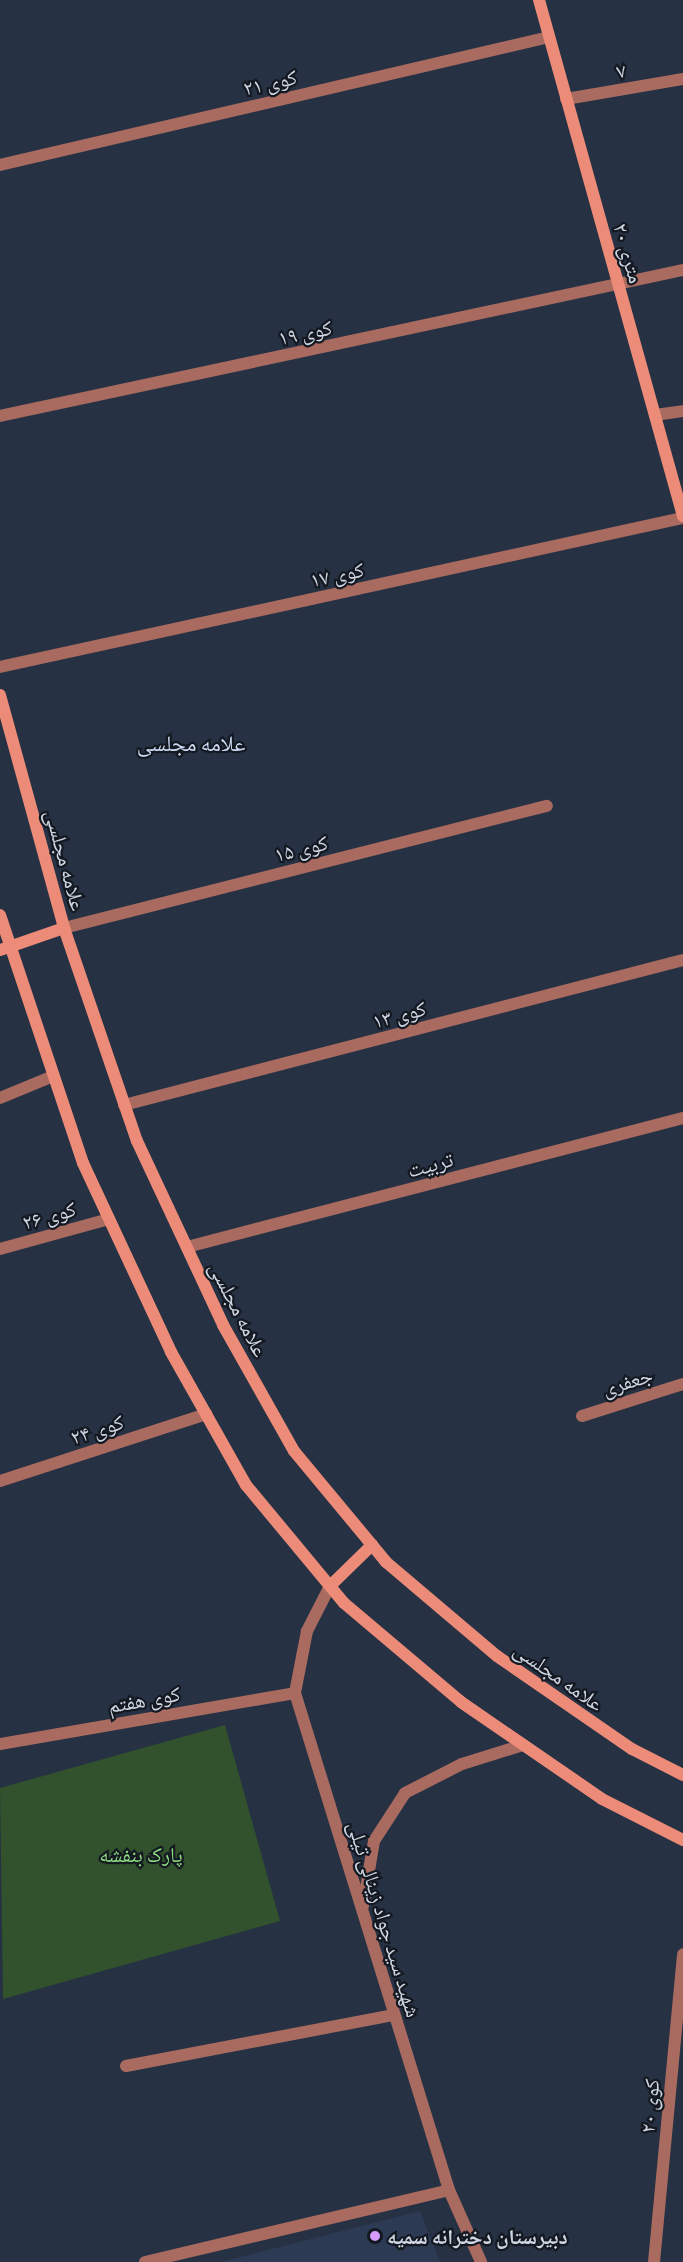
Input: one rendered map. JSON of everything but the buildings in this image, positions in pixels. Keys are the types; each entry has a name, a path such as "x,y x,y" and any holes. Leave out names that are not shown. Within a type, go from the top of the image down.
{"main road":[{"name":"۲۰ متری","path":"539,0 683,517"},
{"name":"علامه مجلسی","path":"0,695 64,928 124,1105 187,1247 294,1451 372,1545 497,1656 632,1749 683,1775"},
{"path":"0,915 4,948 109,1219 206,1414 246,1485 330,1586 461,1702 602,1799 683,1840"},
{"path":"4,948 64,928"},
{"path":"330,1586 372,1545"}],"street":[{"name":"کوی ۲۱","path":"0,165 549,37"},
{"name":"۷","path":"567,99 683,79"},
{"name":"کوی ۱۹","path":"0,416 683,270"},
{"path":"655,415 683,411"},
{"name":"کوی ۱۷","path":"0,667 683,517"},
{"name":"کوی ۱۵","path":"64,928 547,806"},
{"name":"کوی ۱۳","path":"124,1105 683,960"},
{"path":"0,1098 53,1076"},
{"name":"تربیت","path":"187,1247 683,1118"},
{"name":"کوی ۲۶","path":"0,1249 109,1219"},
{"name":"جعفری","path":"582,1416 683,1384"},
{"name":"کوی ۲۴","path":"0,1481 206,1414"},
{"name":"شهید سید جواد زینالی تیلی","path":"330,1586 307,1631 295,1693 449,2190 481,2262"},
{"name":"کوی هفتم","path":"0,1744 295,1693"},
{"path":"362,1911 374,1841 405,1793 462,1764 523,1745"},
{"name":"کوی ۲۰","path":"654,2262 683,1954"},
{"path":"126,2066 394,2015"},
{"path":"144,2262 449,2190"}],"shaded area":[{"name":"دبیرستان دخترانه سمیه","path":"420,2211 440,2262 221,2262"}],"green space":[{"name":"پارک بنفشه","path":"225,1725 280,1921 3,1999 0,1788"}],"place":[{"name":"دبیرستان دخترانه سمیه","path":"375,2236"}],"district":[{"name":"علامه مجلسی","path":"191,743"}]}
